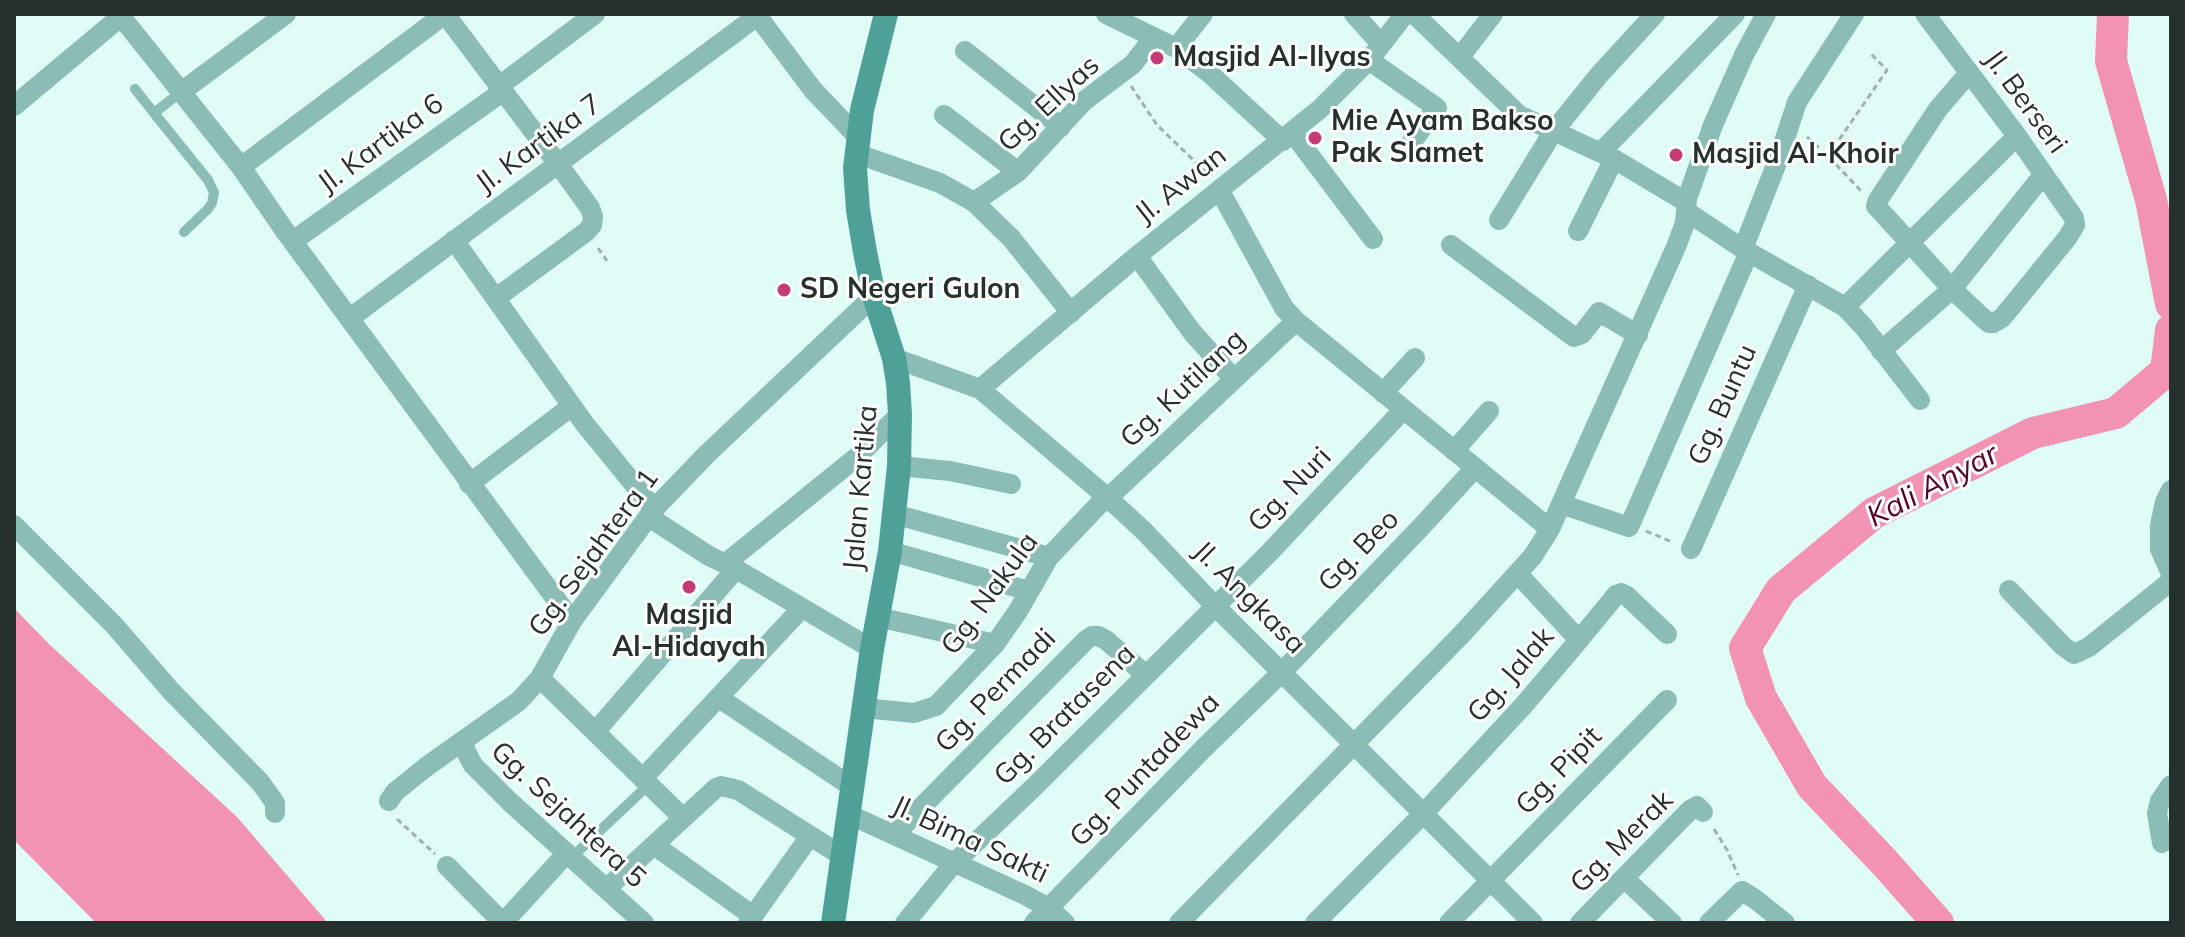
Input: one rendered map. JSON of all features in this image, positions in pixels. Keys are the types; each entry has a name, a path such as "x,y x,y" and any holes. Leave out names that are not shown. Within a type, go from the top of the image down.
{"street":[{"path":"181,92 286,14"},
{"path":"241,167 445,14 558,164 590,208 593,217 592,225 586,232 496,298"},
{"name":"Jl. Kartika 6","path":"293,241 500,89 595,14"},
{"name":"Jalan Kartika","path":"833,923 872,649 890,551 899,466 900,414 894,358 874,296 855,180 856,145 886,14"},
{"path":"1106,14 1176,48 1288,136 1373,239"},
{"path":"1176,48 1203,14"},
{"path":"1354,14 1375,52 1437,108 1405,151"},
{"name":"Jl. Awan","path":"980,389 1137,256 1333,97 1405,14"},
{"path":"1414,14 1511,109 1529,121 1607,156 1686,206 1746,251 1845,307 1920,400"},
{"path":"1460,57 1493,14"},
{"path":"1499,220 1553,132 1599,75 1655,14"},
{"path":"1578,231 1607,156 1735,14"},
{"path":"1179,923 1533,556 1550,529 1684,229 1686,206 1713,125 1766,14"},
{"path":"1561,504 1629,527 1746,251 1802,92 1854,14"},
{"name":"Jl. Berseri","path":"1925,14 2017,136 2074,218 2075,225 1996,322 1989,323 1952,289"},
{"path":"758,15 856,145 974,202 1011,238 1071,313"},
{"name":"Jl. Kartika 7","path":"350,318 758,15"},
{"path":"14,106 114,21 181,92 241,167 469,484 572,621"},
{"name":"Gg. Ellyas","path":"974,202 1018,172 1084,101 1133,64 1153,38"},
{"path":"965,51 1061,127"},
{"path":"1952,289 1877,207 1878,200 1938,109 1969,73"},
{"path":"944,115 1018,172"},
{"path":"1845,307 2017,136"},
{"path":"1881,351 1952,289 2043,175"},
{"path":"1220,191 1284,308 1296,321 1550,529"},
{"path":"454,240 652,513 709,556 872,649"},
{"path":"1451,245 1572,336 1577,338 1582,334 1599,312 1638,335"},
{"path":"1137,256 1192,332 1234,379"},
{"name":"Gg. Buntu","path":"1691,549 1808,285"},
{"name":"Gg. Sejahtera 1","path":"389,801 406,782 519,701 540,678 572,621 652,513 707,454 874,296"},
{"name":"Gg. Kutilang","path":"1107,497 1296,321"},
{"name":"Jl. Angkasa","path":"894,358 980,389 1107,497 1533,923"},
{"path":"1383,393 1415,358"},
{"path":"469,484 572,406"},
{"name":"Gg. Nuri","path":"1215,606 1403,410"},
{"path":"1454,451 1489,411"},
{"path":"595,732 731,566 850,463 900,414"},
{"path":"899,466 950,471 1011,484"},
{"name":"Gg. Beo","path":"1282,672 1475,468"},
{"path":"2171,490 2160,525 2160,549 2171,574"},
{"name":"Gg. Nakula","path":"864,708 914,713 936,706 995,644 1049,557 1107,497"},
{"path":"894,514 1049,557"},
{"path":"14,525 114,625 171,691 260,782 275,803 275,813"},
{"path":"890,551 1029,591"},
{"name":"Gg. Jalak","path":"1315,923 1423,814 1579,640 1518,574"},
{"path":"2009,590 2074,654 2089,647 2171,581"},
{"path":"1579,640 1621,593 1667,634"},
{"name":"Gg. Bratasena","path":"905,923 954,863 1215,606"},
{"path":"643,784 802,608"},
{"path":"878,617 995,644"},
{"name":"Gg. Permadi","path":"894,835 1092,636 1106,640 1146,675"},
{"name":"Gg. Puntadewa","path":"1042,915 1282,672"},
{"path":"540,678 643,784 683,818"},
{"path":"719,698 852,787"},
{"name":"Gg. Pipit","path":"1449,923 1667,700"},
{"name":"Gg. Sejahtera 5","path":"461,742 473,765 644,923"},
{"path":"2162,843 2157,813 2160,801 2171,785"},
{"path":"606,889 716,788 731,787 747,795 842,856"},
{"name":"Gg. Merak","path":"1580,923 1690,810 1697,806 1703,812"},
{"name":"Jl. Bima Sakti","path":"848,814 954,863 1042,915 1065,923"},
{"path":"654,845 750,919 810,836"},
{"path":"447,866 503,923 568,856"},
{"path":"1624,878 1672,923"},
{"path":"1709,923 1742,891 1785,923"}],"lane":[{"path":"135,89 213,187 212,203 184,232"},
{"path":"154,113 181,92"},
{"path":"568,856 643,784"}],"path":[{"path":"1828,156 1887,70 1870,53"},
{"path":"1122,73 1157,125 1210,175 1220,191"},
{"path":"1791,120 1877,207"},
{"path":"1630,525 1691,549"},
{"path":"389,801 393,816 447,866"},
{"path":"1703,812 1727,850 1742,891"}],"shaded area":[{"path":"14,608 237,817 328,923 96,923 14,840"}],"waterway":[{"name":"Kali Anyar","path":"2113,14 2111,61 2151,200 2171,304"},
{"name":"Kali Anyar","path":"1938,923 1812,786 1761,698 1745,648 1781,590 1874,513 2033,433 2116,413 2166,371 2171,330"}],"place":[{"name":"Masjid Al-Ilyas","path":"1157,58"},
{"name":"Mie Ayam Bakso Pak Slamet","path":"1315,138"},
{"name":"Masjid Al-Khoir","path":"1676,155"},
{"name":"SD Negeri Gulon","path":"784,290"},
{"name":"Masjid Al-Hidayah","path":"689,587"}]}
